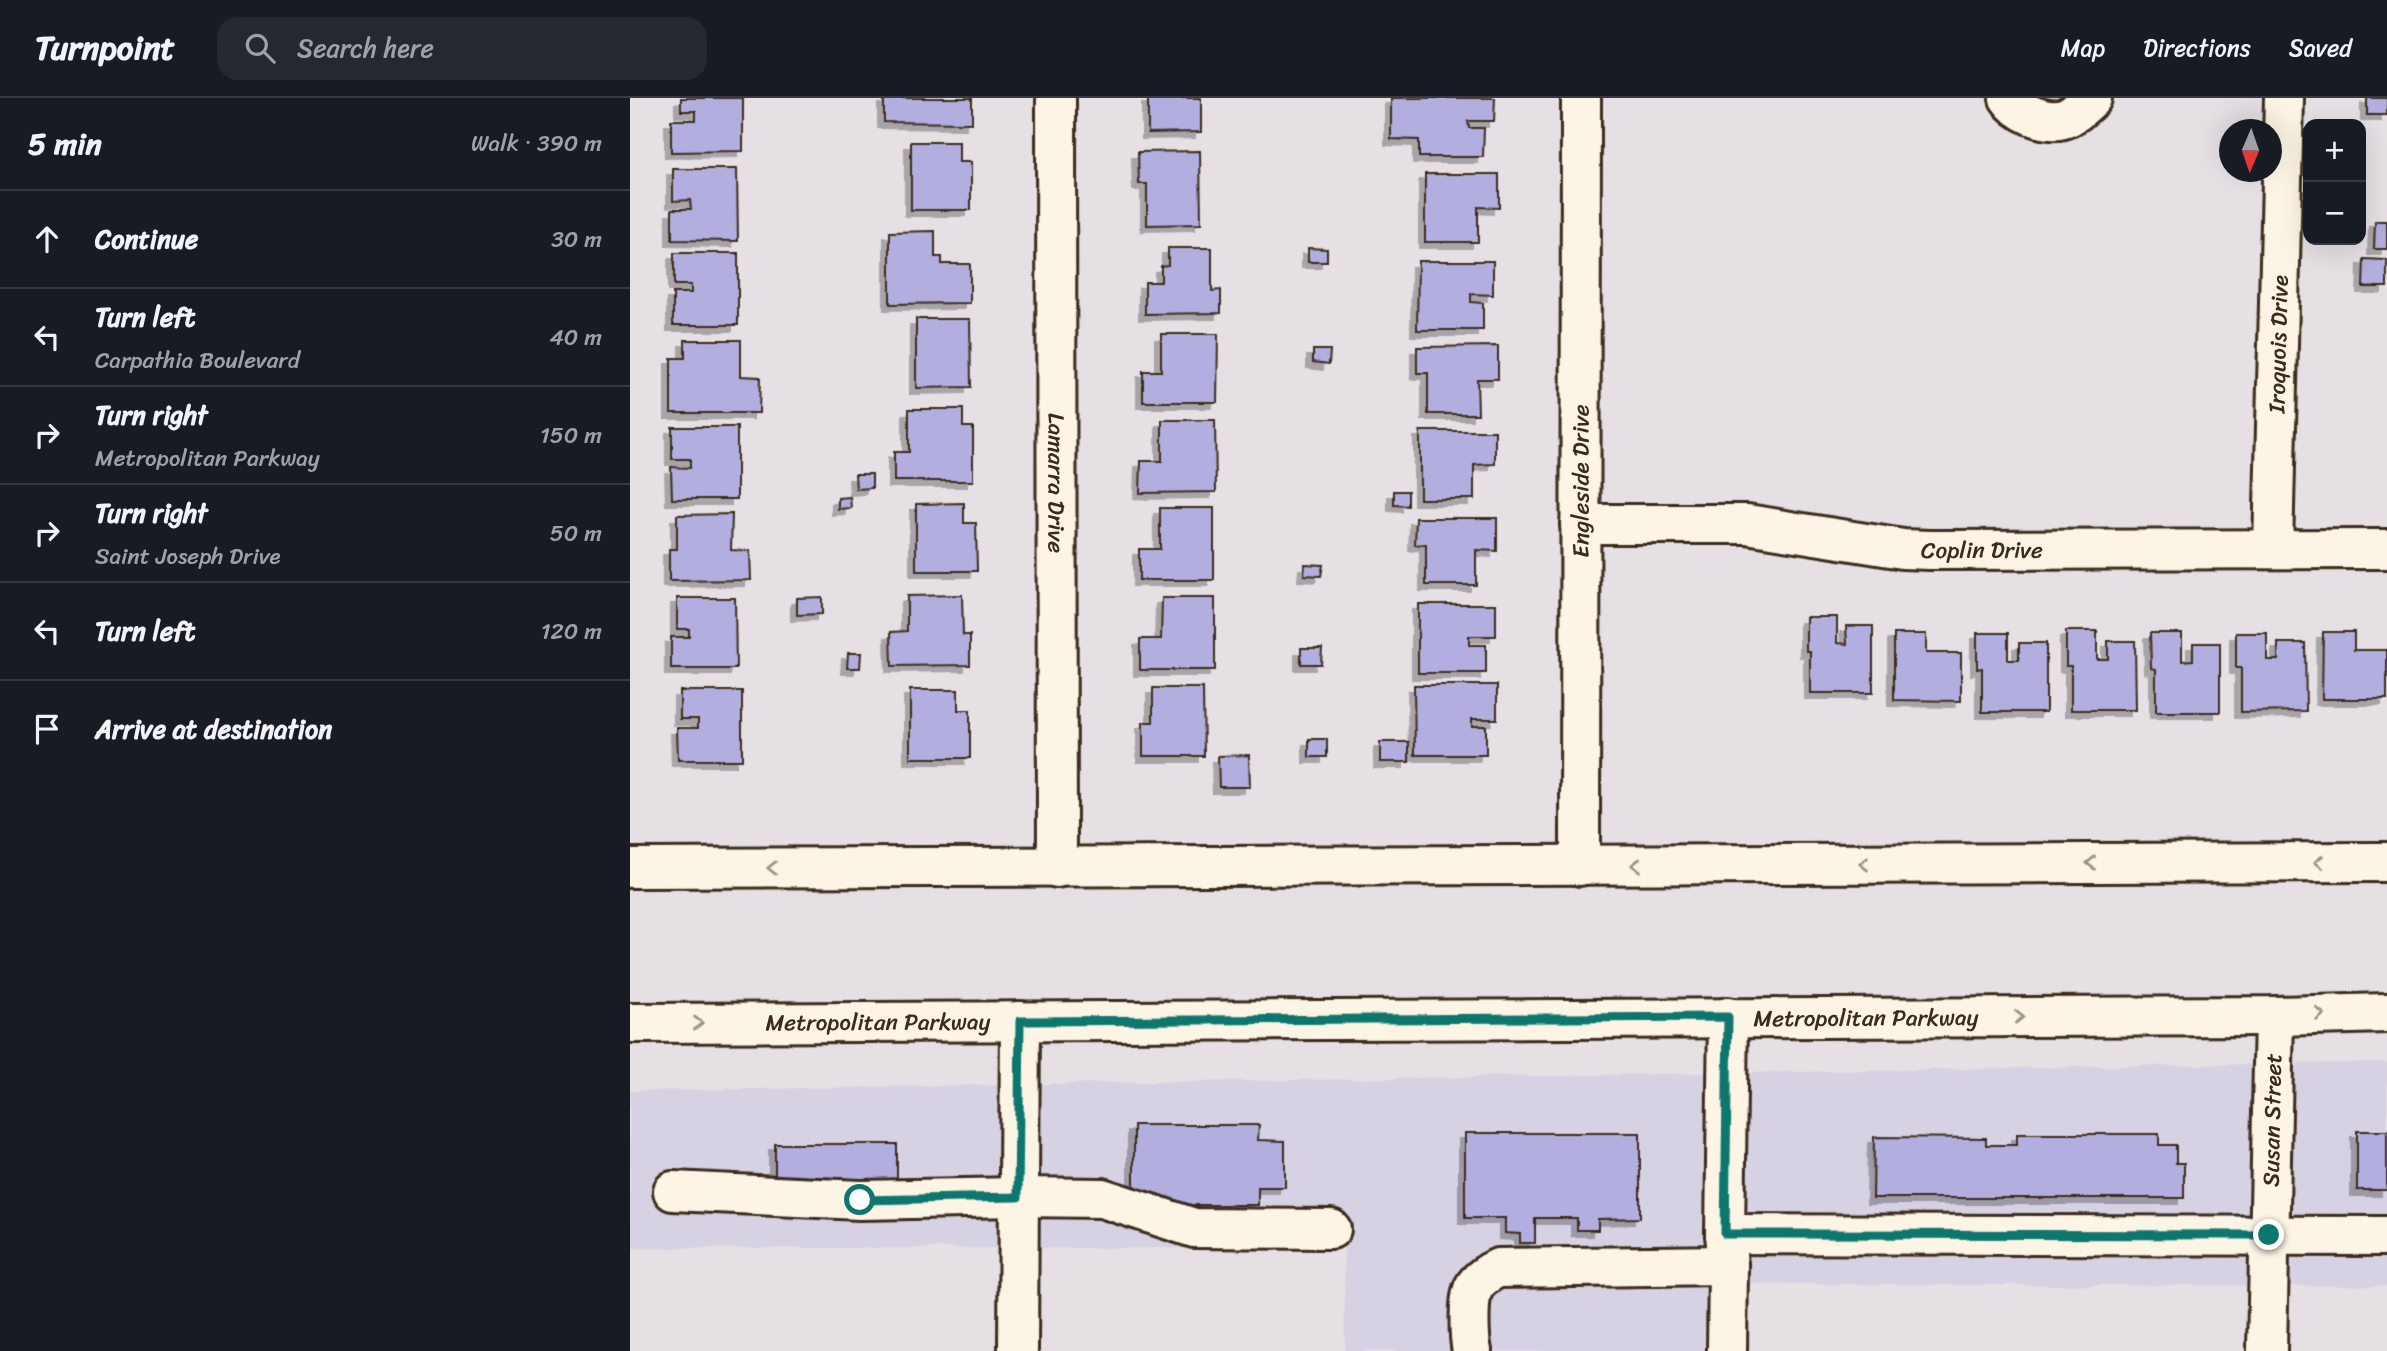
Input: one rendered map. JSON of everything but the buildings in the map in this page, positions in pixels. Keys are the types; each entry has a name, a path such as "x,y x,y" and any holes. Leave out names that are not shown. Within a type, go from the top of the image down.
{"street":[{"name":"Lamarra Drive","path":"1056,98 1056,868"},
{"name":"Engleside Drive","path":"1580,866 1581,98"},
{"path":"2009,98 2027,115 2059,120 2080,110 2092,98"},
{"name":"Iroquois Drive","path":"2273,550 2284,98"},
{"name":"Coplin Drive","path":"1580,524 1747,524 1930,550 2387,549"},
{"path":"630,868 2387,862"},
{"name":"Metropolitan Parkway","path":"630,1023 2274,1016 2380,1007"},
{"name":"Susan Street","path":"2267,1351 2274,1016"},
{"path":"1727,1351 1728,1017"},
{"path":"1018,1351 1020,1021"},
{"path":"673,1192 860,1200 1102,1198 1194,1228 1331,1229"},
{"path":"1472,1351 1473,1288 1498,1268 1727,1250 2269,1235 2387,1236"}],"shaded area":[{"path":"2387,1062 2387,1286 1747,1284 1745,1351 1345,1351 1344,1248 630,1248 630,1091"}],"route":[{"path":"860,1200 1018,1197 1020,1021 1728,1017 1725,1234 2269,1235"}]}
